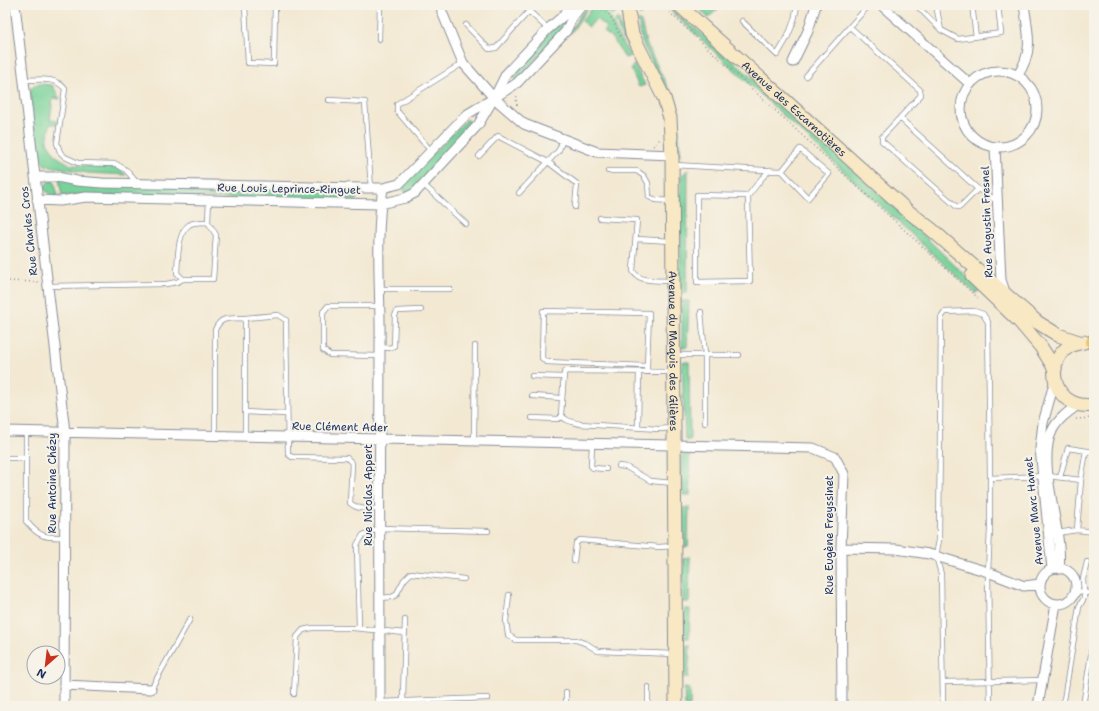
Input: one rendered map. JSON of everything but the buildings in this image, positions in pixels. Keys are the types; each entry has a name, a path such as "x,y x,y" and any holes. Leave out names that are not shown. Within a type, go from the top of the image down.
{"main road":[{"name":"Avenue du Maquis des Glières","path":"627,5 632,34 664,98 670,118 673,201 676,706"},
{"name":"Avenue des Escarnotières","path":"679,5 909,212 931,229 1037,322 1058,335 1090,342"},
{"name":"Avenue des Escarnotières","path":"909,212 933,240 1019,321 1041,347 1055,374 1058,388 1070,401 1078,405"},
{"path":"1055,374 1058,360 1063,352 1070,346 1090,342"},
{"path":"1078,405 1094,405"}],"street":[{"name":"Rue Charles Cros","path":"15,5 47,284"},
{"path":"441,5 442,12 464,63 494,98 524,124 597,152 672,160"},
{"name":"Rue Louis Leprince-Ringuet","path":"37,200 60,200 86,197 380,204 405,198 415,193 478,125 506,74 572,5"},
{"path":"793,62 808,30 816,5"},
{"path":"1018,75 1025,64 1029,50 1024,5"},
{"path":"885,6 970,84"},
{"name":"Rue Louis Leprince-Ringuet","path":"35,177 57,177 96,182 371,188 383,188 399,184 466,115 517,83 566,31 572,18 585,8"},
{"path":"992,71 1005,71 1018,75 1028,84 1035,95 1037,108 1036,118 1032,127 1027,135 1019,142 1009,146 995,147 978,141 966,128 961,117 960,105 963,94 970,84 980,75 992,71"},
{"name":"Rue Augustin Fresnel","path":"995,147 1000,280 1006,295"},
{"name":"Rue Nicolas Appert","path":"380,704 379,439 381,306 379,233 380,204 383,188"},
{"name":"Rue Antoine Chézy","path":"47,284 65,432 64,645"},
{"name":"Avenue Marc Hamet","path":"1055,374 1043,423 1040,448 1053,534 1059,547 1056,569"},
{"name":"Avenue Marc Hamet","path":"1045,476 1047,448 1052,431 1060,420 1078,405"},
{"name":"Rue Clément Ader","path":"5,431 674,446"},
{"name":"Rue Eugène Freyssinet","path":"674,446 813,448 835,458 844,474 841,548 842,706"},
{"path":"841,548 896,549 936,556 988,572 1024,586 1040,584"},
{"path":"1056,569 1070,574 1080,592 1068,601 1056,604 1046,600 1040,590 1040,584 1044,575 1056,569"},
{"path":"1038,706 1056,604"},
{"path":"64,685 151,689"},
{"name":"Rue Antoine Chézy","path":"64,685 64,706"}],"lane":[{"path":"245,5 248,63 274,64 275,5"},
{"path":"379,39 380,5"},
{"path":"466,24 489,49 496,48 530,11 533,5"},
{"path":"742,21 777,55 786,42 796,15 797,5"},
{"path":"806,76 869,5"},
{"path":"916,5 941,30 958,39 1001,33 998,5"},
{"path":"936,5 941,30"},
{"path":"972,5 976,37"},
{"path":"530,11 548,29"},
{"path":"850,27 920,90 921,95 882,138 882,141 957,207 960,207 978,189"},
{"path":"431,151 397,111 397,104 464,63"},
{"path":"24,80 45,79 55,81 61,84 65,89 57,143 60,152 65,157 78,163 116,164 126,170 137,183"},
{"path":"329,100 365,102 371,188"},
{"path":"900,118 978,189 998,202"},
{"path":"479,156 498,136 548,162 577,184 575,208"},
{"path":"519,193 559,150 563,139"},
{"path":"672,160 782,171 808,198 829,174 800,149 782,171"},
{"path":"748,196 697,195 697,282 750,282 748,196 770,170"},
{"path":"608,171 637,171 644,176 648,183 649,196 656,200 673,201"},
{"path":"422,184 466,224"},
{"path":"47,284 166,284 183,279 213,279 216,235 208,222 209,199"},
{"path":"600,218 637,220 633,271 635,276 641,279 673,281"},
{"path":"183,279 177,273 180,238 188,225 208,222"},
{"path":"636,239 673,241"},
{"path":"380,289 450,289"},
{"path":"381,306 328,306 323,312 323,350 330,354 380,352 394,346 395,316 397,311 421,310"},
{"path":"647,366 546,362 542,358 543,311 649,313 647,372"},
{"path":"943,706 941,574 936,556 939,540 941,318 944,312 974,311 983,314 988,322 990,478 988,572 990,706"},
{"path":"701,312 705,355 705,423"},
{"path":"215,436 215,330 218,323 222,319 278,315 286,320 286,414 288,454 292,458 347,458 352,463 350,502 354,506 365,509 380,509"},
{"path":"245,318 245,436"},
{"path":"474,442 475,346"},
{"path":"674,356 739,355"},
{"path":"674,372 565,371 560,414 568,421 580,424 674,428"},
{"path":"638,427 639,372"},
{"path":"532,376 564,377"},
{"path":"532,396 562,398"},
{"path":"245,412 286,414"},
{"path":"532,418 558,419 562,417"},
{"path":"26,431 26,521 34,531 42,536 50,538 65,537"},
{"path":"592,444 591,466 593,468 606,469"},
{"path":"1060,477 1068,448 1094,452"},
{"path":"1077,530 1081,480 1086,451"},
{"path":"5,458 26,458"},
{"path":"619,466 626,467 651,481 675,484"},
{"path":"990,478 1045,476 1081,480"},
{"path":"359,628 357,545 363,534 380,528 488,531"},
{"path":"1053,534 1077,530 1094,532"},
{"path":"574,561 576,543 580,540 659,547 675,546"},
{"path":"1063,706 1079,607 1084,598 1080,592 1086,562"},
{"path":"380,598 392,597 396,595 404,580 411,573 464,579"},
{"path":"1080,592 1094,594"},
{"path":"509,595 506,621 508,634 516,640 576,640 587,644 598,651 676,654"},
{"path":"151,689 190,619"},
{"path":"405,620 403,701 405,706"},
{"path":"294,694 297,636 303,630 312,628 359,628 404,633"},
{"path":"1083,706 1094,635"},
{"path":"943,682 1043,680"},
{"path":"648,686 648,706"},
{"path":"566,692 566,706"},
{"path":"380,704 403,701 488,698"}],"path":[{"path":"666,5 670,13 979,299"},
{"path":"585,8 600,8 613,18 618,34 624,43"},
{"path":"519,92 516,98 519,111"},
{"path":"653,146 654,143 659,140 661,134"},
{"path":"5,281 47,284"},
{"path":"1065,415 1070,418 1094,418"}],"green space":[{"path":"593,5 604,5 614,10 616,13 613,15 600,7"},
{"path":"647,5 660,5 659,7 647,8 641,15 639,15 643,7"},
{"path":"697,5 722,5 708,18"},
{"path":"587,7 571,33 569,33 583,11"},
{"path":"592,8 609,16 619,37 631,56 625,58 611,37 604,32 607,28 596,19 589,27 582,21"},
{"path":"670,9 710,40 905,217 980,290 975,293"},
{"path":"568,18 556,37 516,80 510,74 549,32"},
{"path":"618,18 625,37 631,43 636,53 633,54 622,38 615,20"},
{"path":"638,20 641,22 646,43 671,94 668,95 642,43"},
{"path":"634,64 645,85 639,87 631,69"},
{"path":"34,85 52,85 60,99 53,98 50,120 57,121 57,124 50,124 47,142 56,156 71,165 117,167 126,175 88,173 45,165 37,153 30,91"},
{"path":"674,114 677,115 681,156 678,152"},
{"path":"467,119 473,126 412,191 406,194 402,185"},
{"path":"688,170 687,293 680,293 681,176"},
{"path":"59,179 356,190 356,201 76,195 62,196"},
{"path":"54,180 58,196 52,196 44,189 45,185"},
{"path":"682,301 689,301 687,347 682,347"},
{"path":"682,362 689,362 690,440 685,440"},
{"path":"689,451 690,495 683,495 682,457 684,452"},
{"path":"689,507 688,546 683,547 683,508"},
{"path":"690,557 689,602 683,602 683,558"},
{"path":"684,609 690,609 689,638 684,638"},
{"path":"684,645 690,645 688,678 683,678"},
{"path":"684,688 690,689 690,706 685,706"}]}
